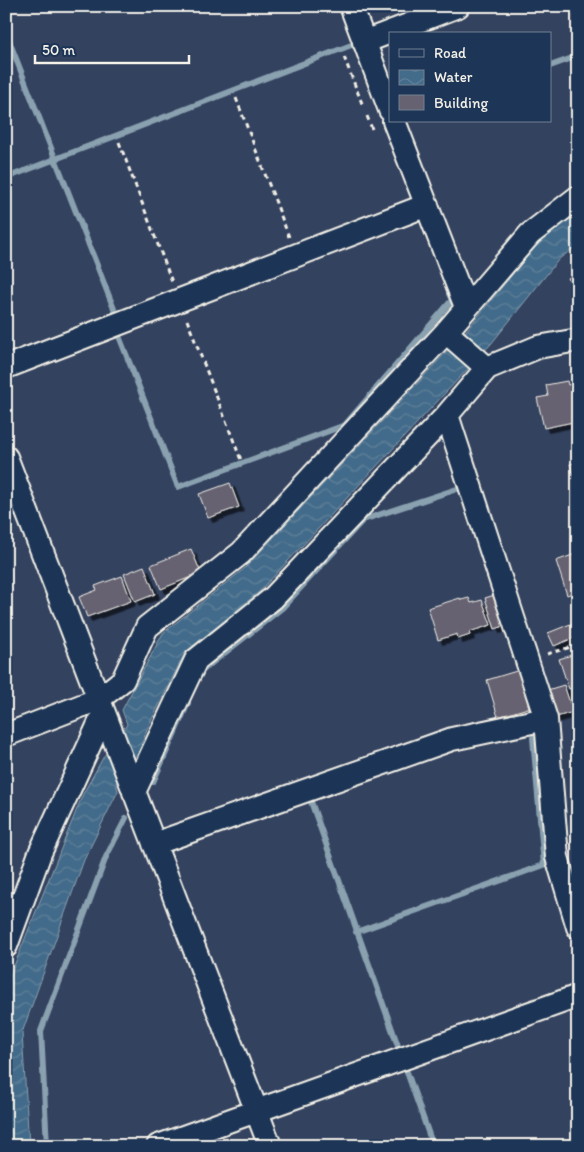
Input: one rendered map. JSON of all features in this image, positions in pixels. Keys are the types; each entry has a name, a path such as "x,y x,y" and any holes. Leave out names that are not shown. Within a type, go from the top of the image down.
{"street":[{"path":"351,6 389,107"},
{"path":"390,32 458,6"},
{"path":"364,42 389,32"},
{"path":"394,122 466,308"},
{"path":"6,946 40,853 104,713 148,627 241,553 449,334 466,308 530,234 578,197"},
{"path":"6,367 427,206"},
{"path":"449,334 485,366"},
{"path":"132,786 196,660 273,598 447,415 485,366 538,347 578,340"},
{"path":"447,415 546,719 557,857 578,927"},
{"path":"6,457 270,1146"},
{"path":"6,734 104,713"},
{"path":"154,844 452,739 546,719"},
{"path":"158,1146 578,996"}],"path":[{"path":"236,98 296,256"},
{"path":"119,142 241,460"},
{"path":"527,661 578,645"}],"water":[{"path":"578,211 578,245 559,259 491,344 259,592 185,653 147,729 139,752 116,783 118,791 84,860 22,1033 29,1146 6,1146 6,986 83,794 104,756 127,724 122,710 163,633 245,568 466,331 542,238"}],"building":[{"path":"578,273 578,292 576,293 568,278"},
{"path":"576,380 578,380 578,421 544,428 537,398 548,396 546,385 567,381 568,385 577,383"},
{"path":"578,462 578,478 574,479 570,464"},
{"path":"230,483 239,507 208,518 199,494"},
{"path":"191,549 201,573 161,589 151,565"},
{"path":"578,553 578,591 567,595 556,561"},
{"path":"144,566 155,594 135,602 124,574"},
{"path":"122,576 131,601 87,617 79,597 97,590 95,586"},
{"path":"498,594 507,625 495,629 485,598"},
{"path":"460,598 461,600 469,598 471,603 482,600 491,625 469,632 470,635 458,639 457,634 438,640 428,608"},
{"path":"578,621 578,636 554,646 548,633"},
{"path":"578,653 578,686 569,689 559,659"},
{"path":"520,670 531,707 498,717 487,680"},
{"path":"564,685 573,712 553,718 544,691"}],"waterway":[{"path":"6,33 116,314"},
{"path":"6,178 354,44"},
{"path":"552,65 578,56"},
{"path":"119,336 178,487 345,425 452,300 449,294"},
{"path":"200,676 202,671 282,608 363,520 460,488 462,493"},
{"path":"153,782 188,703"},
{"path":"356,932 544,865 533,738"},
{"path":"309,796 398,1046"},
{"path":"47,1146 41,1031 106,857 126,818"},
{"path":"407,1072 433,1146"}]}
